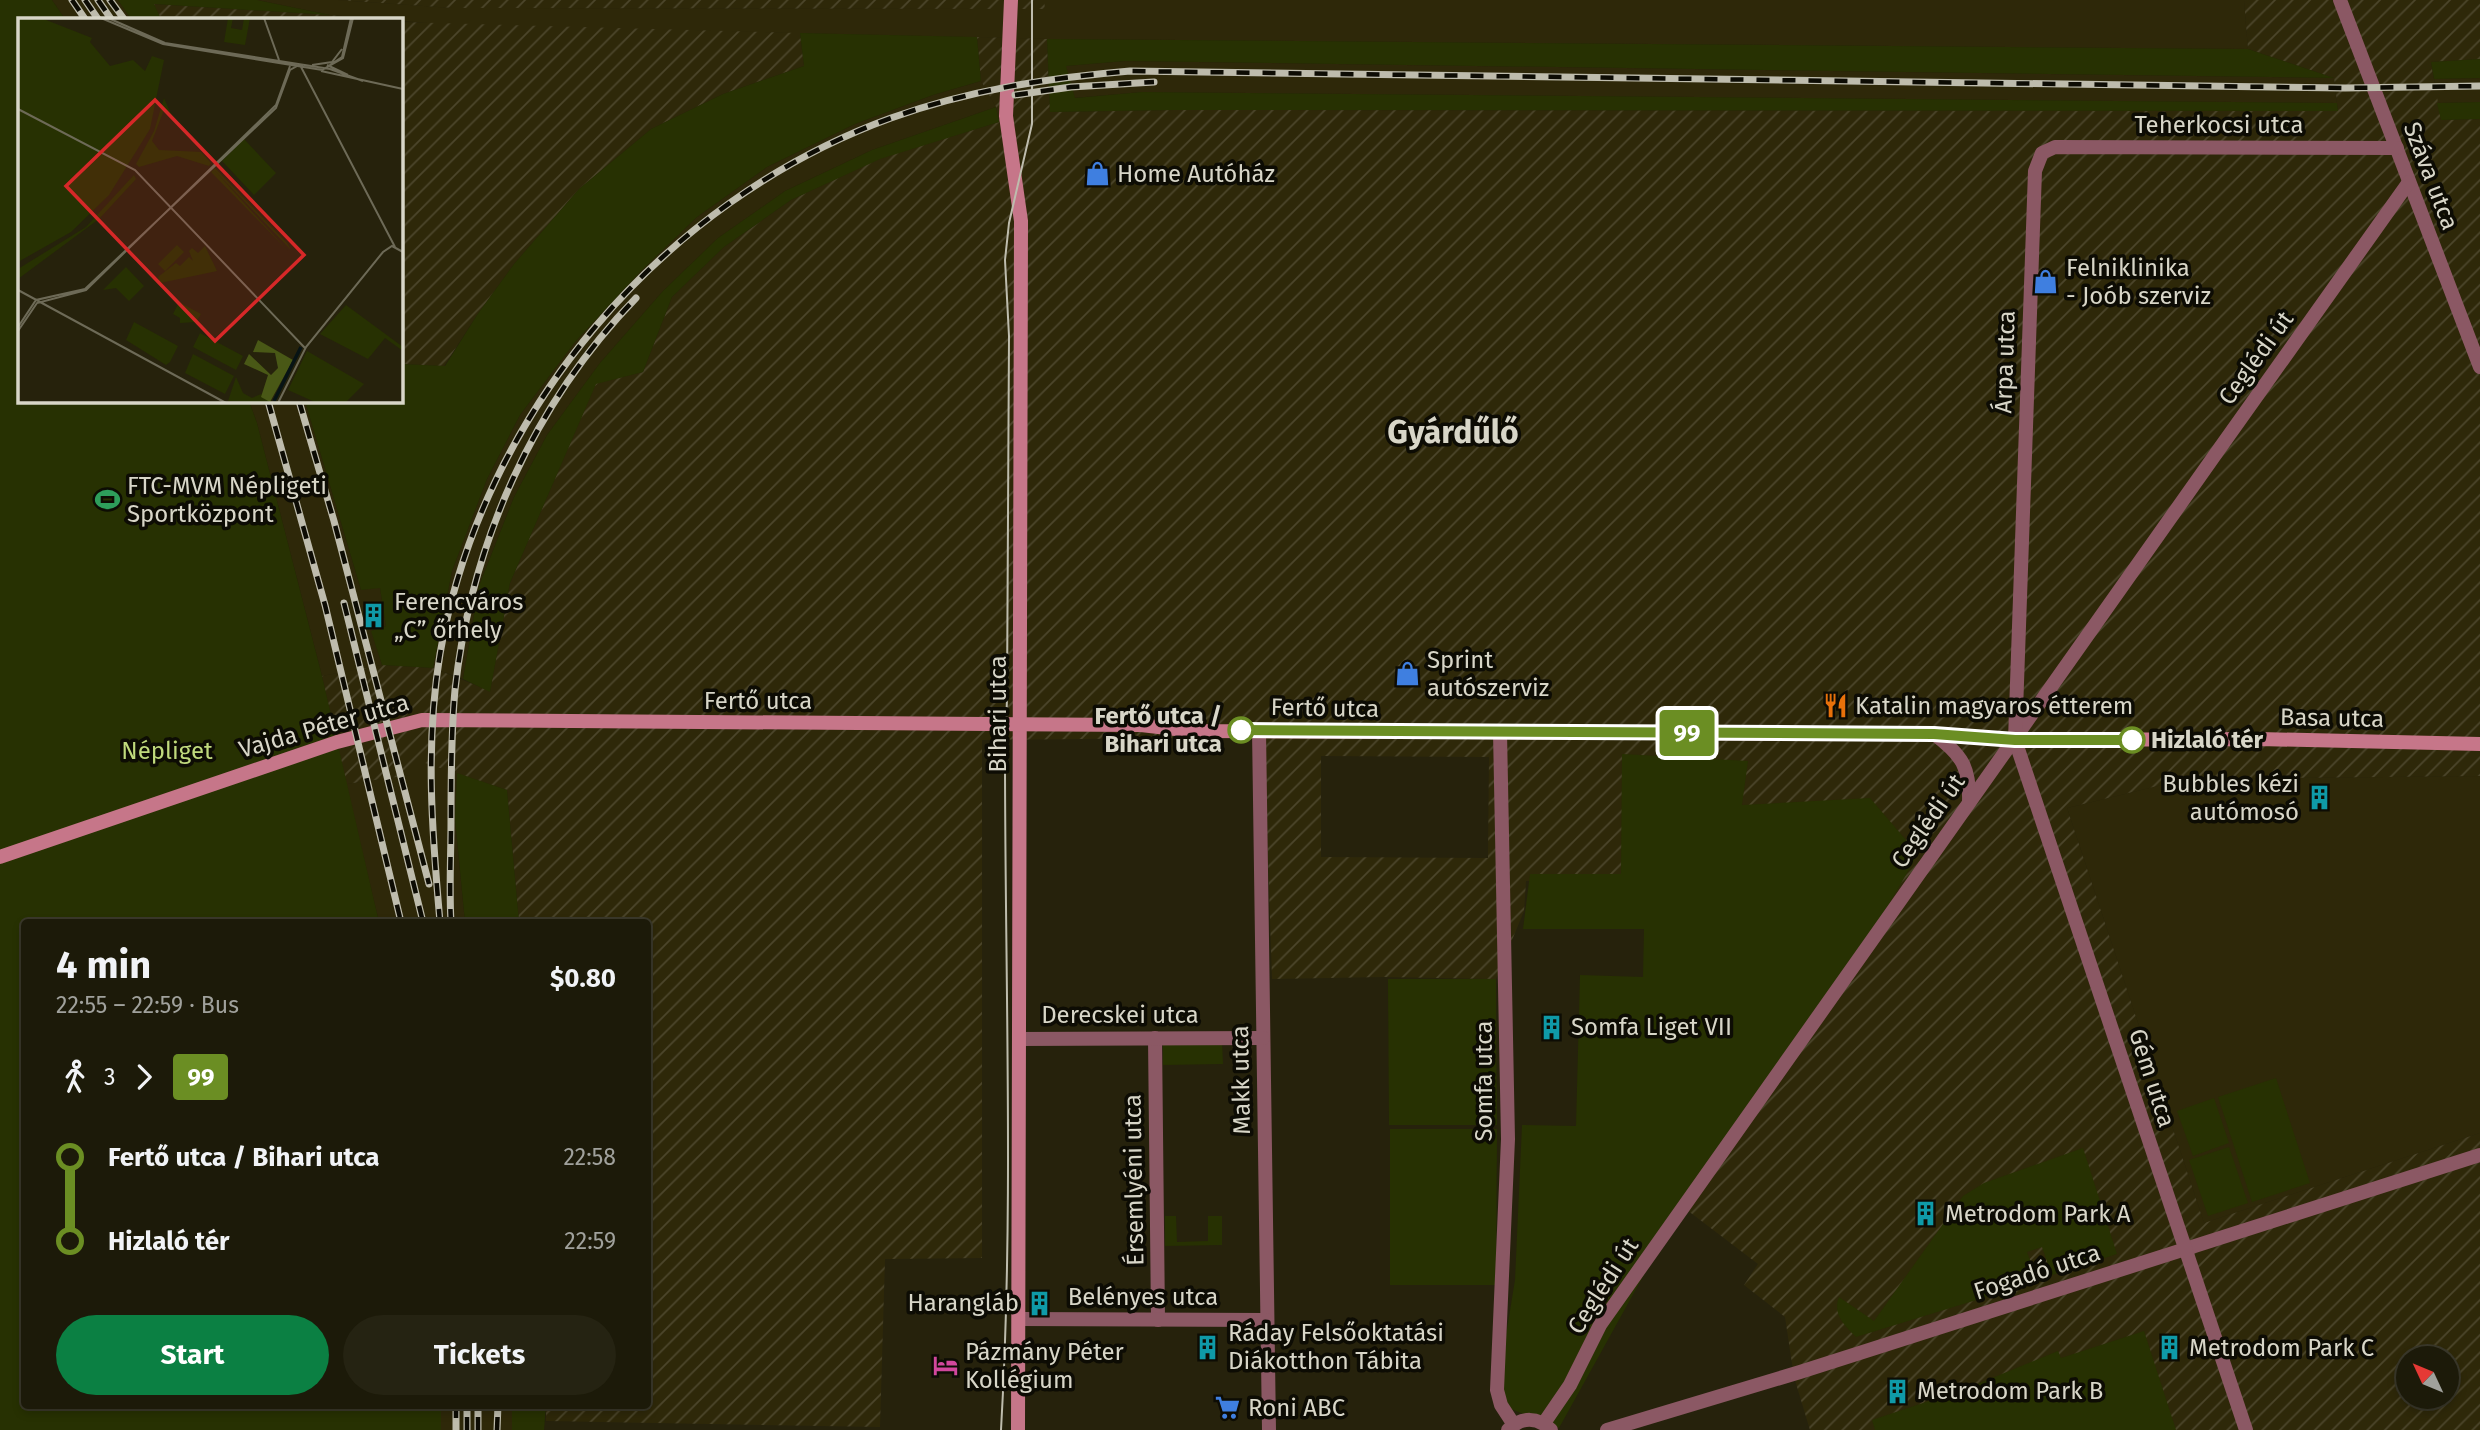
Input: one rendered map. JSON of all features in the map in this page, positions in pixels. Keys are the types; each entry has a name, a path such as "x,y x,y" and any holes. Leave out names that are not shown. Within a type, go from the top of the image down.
{"street":[{"name":"Bihari utca","path":"1011,0 1006,109 1021,221 1018,1430"},
{"name":"Száva utca","path":"2340,0 2480,368"},
{"name":"Teherkocsi utca","path":"2042,153 2055,147 2397,148"},
{"name":"Árpa utca","path":"2015,740 2035,171 2042,153"},
{"name":"Ceglédi út","path":"1547,1427 1600,1325 2409,182"},
{"name":"Vajda Péter utca","path":"0,857 337,742 422,720 463,720"},
{"name":"Fertő utca","path":"463,720 574,723 1141,725 1193,731 1934,734"},
{"name":"Makk utca","path":"1259,730 1269,1430"},
{"name":"Somfa utca","path":"1500,732 1508,1139 1497,1390 1511,1427"},
{"path":"1934,734 2015,740"},
{"path":"1934,734 1953,748 1960,758 1969,783 1969,802"},
{"name":"Basa utca","path":"2015,740 2260,739 2480,744"},
{"name":"Gém utca","path":"2015,740 2246,1430"},
{"name":"Érsemlyéni utca","path":"1155,1038 1158,1320"},
{"name":"Derecskei utca","path":"1018,1039 1263,1038"},
{"name":"Fogadó utca","path":"1607,1430 1764,1383 2480,1156"},
{"name":"Belényes utca","path":"1019,1319 1266,1320"},
{"path":"1511,1427 1528,1419 1547,1427"}],"shaded area":[{"path":"52,0 118,0 130,18 64,18"},
{"path":"257,0 338,0 453,8 1044,9 1044,0 2244,0 2248,49 1047,39 451,25 402,21 402,18 330,15"},
{"path":"338,0 1044,0 1045,9 453,8"},
{"path":"2244,0 2480,0 2480,59 2431,62 2441,120 2480,119 2480,776 2186,779 2067,808 2204,1223 2480,1133 2480,1430 1810,1430 1794,1377 1785,1317 1744,1285 1758,1264 1683,1207 1660,916 1609,883 1526,881 1524,911 1496,979 1272,979 1264,737 982,740 982,1258 885,1259 880,1427 546,1421 546,1409 651,1409 651,919 519,919 507,790 422,762 411,775 346,784 322,676 382,665 433,668 490,691 510,583 596,383 643,372 672,297 724,247 791,200 880,158 999,122 996,107 981,81 977,37 1047,39 1050,112 2338,111 2334,78 2248,49","holes":["1321,756 1489,757 1488,858 1321,857"]},
{"path":"153,4 358,18 160,18"},
{"path":"402,22 800,33 804,66 723,94 651,129 579,189 514,264 444,366 402,364"},
{"path":"1125,61 2334,78 2337,103 1142,92 1074,98 1065,66"},
{"path":"2480,78 2480,102 2437,103 2434,79"},
{"path":"981,81 996,107 872,150 785,191 718,238 663,291 600,363 547,435 514,497 479,586 463,679 433,668 452,571 487,479 520,415 575,342 641,271 697,217 767,167 855,124 933,95"},
{"path":"249,402 305,402 361,590 380,587 386,626 372,631 382,665 322,676"},
{"path":"422,761 457,773 455,819 465,919 378,919 346,784 410,775"},
{"path":"2480,776 2480,1133 2204,1223 2067,808 2186,779"},
{"path":"441,1409 512,1409 512,1430 441,1430"}],"green space":[{"name":"Népliget","path":"0,0 52,0 64,18 18,18 18,402 249,402 322,676 378,919 21,919 21,1409 441,1409 441,1430 0,1430"},
{"path":"118,0 257,0 330,15 154,4 161,18 130,18"},
{"path":"800,33 977,37 981,81 933,95 855,124 767,167 697,217 641,271 575,342 520,415 487,479 452,571 433,668 382,665 371,631 386,626 380,588 361,590 305,402 402,402 402,364 445,366 514,264 579,189 651,129 723,94 804,66"},
{"path":"1047,39 2248,49 2334,78 1125,61 1066,66 1075,98 1142,92 2337,103 2338,111 1050,112"},
{"path":"2480,59 2480,78 2434,79 2431,62"},
{"path":"2480,102 2480,119 2441,120 2437,103"},
{"path":"996,107 999,122 880,159 791,200 724,247 672,297 643,372 596,384 510,583 490,692 463,679 479,586 514,497 547,435 600,363 663,291 718,238 785,191 872,150"},
{"path":"1622,754 1748,761 1742,805 1870,798 1918,854 1850,971 1676,1217 1559,1428 1501,1405 1497,1390 1515,1280 1522,1125 1576,1126 1580,975 1643,977 1644,929 1523,929 1530,874 1621,874"},
{"path":"457,773 507,790 519,919 465,919 455,819"},
{"path":"1388,979 1496,979 1497,1125 1389,1125"},
{"path":"1222,1041 1223,1064 1163,1065 1163,1042"},
{"path":"2276,1078 2310,1183 2252,1202 2218,1097"},
{"path":"2214,1098 2229,1143 2193,1156 2177,1111"},
{"path":"1390,1129 1497,1129 1496,1285 1390,1285"},
{"path":"2229,1147 2248,1203 2208,1216 2189,1160"},
{"path":"2083,1148 2117,1254 2052,1275 2042,1247 2027,1252 2038,1281 1856,1337 1844,1324 1837,1309 1839,1297 1874,1321 1963,1196 1984,1183"},
{"path":"1165,1216 1176,1216 1177,1242 1208,1241 1208,1216 1222,1216 1222,1245 1165,1246"},
{"path":"2144,1331 2176,1430 1875,1430 1872,1420 1968,1388 2058,1351 2061,1358"},
{"path":"512,1409 546,1409 544,1430 512,1430"}],"tram line":[{"path":"1001,1430 1008,1178 1005,758 1009,336 1005,260 1009,223 1032,124 1032,0"}],"railway":[{"path":"72,0 84,18"},
{"path":"85,0 97,18"},
{"path":"98,0 110,18"},
{"path":"110,0 123,18"},
{"path":"440,919 431,755 440,654 462,565 496,481 540,401 595,327 658,261 730,203 808,155 891,118 950,100 1009,87 1130,71 2345,88 2480,86"},
{"path":"1015,95 1071,87 1154,82"},
{"path":"451,919 451,772 455,690 463,636 476,582 492,530 513,479 538,430 599,339 636,298"},
{"path":"268,402 325,605 400,919"},
{"path":"299,402 334,521 429,884"},
{"path":"344,603 422,919"},
{"path":"456,1409 456,1430"},
{"path":"467,1409 467,1430"},
{"path":"478,1409 478,1430"},
{"path":"497,1430 498,1409"}],"bus line":[{"name":"99","path":"1241,730 1934,734 2015,740 2132,740"}],"place":[{"name":"Home Autóház","path":"1097,174"},
{"name":"Felniklinika - Joób szerviz","path":"2046,282"},
{"name":"FTC-MVM Népligeti Sportközpont","path":"107,500"},
{"name":"Ferencváros „C” őrhely","path":"374,616"},
{"name":"Sprint autószerviz","path":"1407,674"},
{"name":"Katalin magyaros étterem","path":"1835,706"},
{"name":"Fertő utca / Bihari utca","path":"1241,730"},
{"name":"Hizlaló tér","path":"2132,740"},
{"name":"Bubbles kézi autómosó","path":"2319,798"},
{"name":"Somfa Liget VII","path":"1551,1027"},
{"name":"Metrodom Park A","path":"1925,1214"},
{"name":"Harangláb","path":"1039,1303"},
{"name":"Ráday Felsőoktatási Diákotthon Tábita","path":"1208,1347"},
{"name":"Metrodom Park C","path":"2169,1348"},
{"name":"Pázmány Péter Kollégium","path":"945,1366"},
{"name":"Metrodom Park B","path":"1897,1391"},
{"name":"Roni ABC","path":"1228,1408"}],"district":[{"name":"Gyárdűlő","path":"1453,432"}]}
